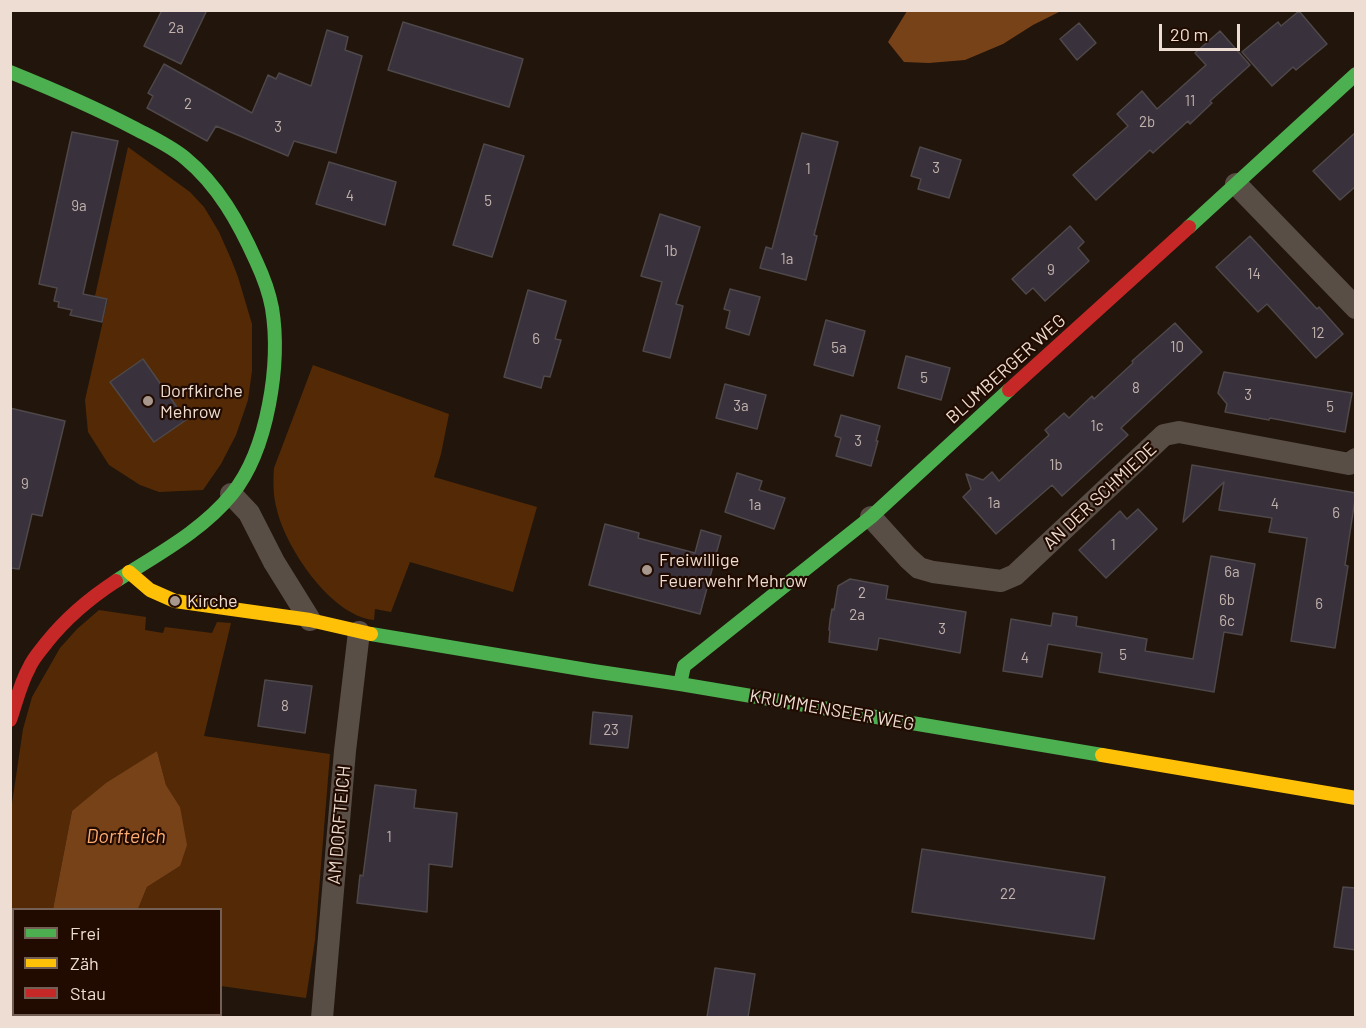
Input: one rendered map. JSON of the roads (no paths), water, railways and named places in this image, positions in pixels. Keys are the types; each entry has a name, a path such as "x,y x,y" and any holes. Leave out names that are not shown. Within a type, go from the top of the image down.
{"street":[{"path":"10,72 64,94 165,145 202,174 219,192 247,238 264,278 272,306 275,341 273,379 267,414 259,444 248,470 211,516 190,533 94,595 69,616 30,665 10,720"},
{"name":"BLUMBERGER WEG","path":"680,684 684,666 871,517 1356,74"},
{"path":"1236,184 1356,308"},
{"name":"AN DER SCHMIEDE","path":"871,517 920,568 933,572 1001,581 1015,575 1164,435 1179,432 1348,464 1356,459"},
{"path":"231,494 249,513 274,562 310,620"},
{"name":"KRUMMENSEER WEG","path":"129,572 150,590 175,601 310,620 359,632 1356,798"},
{"name":"AM DORFTEICH","path":"322,1017 345,751 359,632"}],"water":[{"path":"907,11 1061,11 1003,44 965,60 929,63 904,62 888,42"},
{"name":"Dorfteich","path":"157,751 166,785 180,807 187,845 180,866 147,887 138,908 53,908 72,811 106,783"}],"place":[{"name":"Dorfkirche Mehrow","path":"148,401"},
{"name":"Freiwillige Feuerwehr Mehrow","path":"647,570"},
{"name":"Kirche","path":"175,601"}]}
